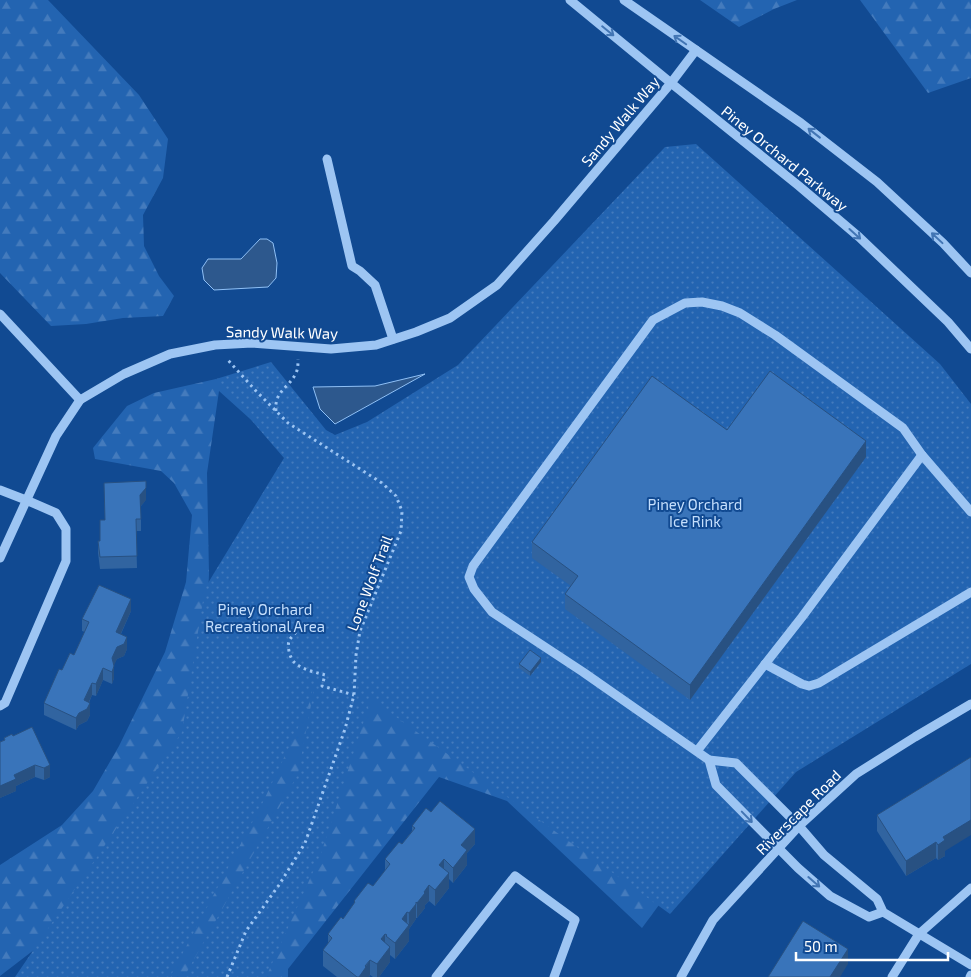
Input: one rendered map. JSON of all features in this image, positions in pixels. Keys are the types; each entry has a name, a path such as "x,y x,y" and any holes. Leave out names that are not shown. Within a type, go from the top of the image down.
{"street":[{"name":"Piney Orchard Parkway","path":"570,0 859,237 948,322 971,349"},
{"path":"624,0 801,123 877,182 943,243 971,273"},
{"name":"Sandy Walk Way","path":"0,558 56,436 80,400 124,374 170,354 215,345 252,343 331,349 376,345 450,318 497,285 671,83 696,50"},
{"path":"327,159 352,266 375,285 393,340"},
{"path":"971,512 922,455 903,428 776,335 740,313 722,306 702,302 686,303 653,320 473,566 469,577 474,589 492,612 583,672 709,760 736,763 799,826 824,855 877,899 882,912 971,965"},
{"path":"0,314 80,400"},
{"path":"697,751 922,455"},
{"path":"0,490 56,513 66,529 66,561 5,703 0,706"},
{"path":"765,664 802,684 809,686 819,684 971,592"},
{"name":"Riverscape Road","path":"681,977 713,920 799,826 856,774 915,736 971,704"},
{"path":"709,760 716,785 806,876 830,896 869,917 882,912"},
{"path":"436,977 515,876 574,920 554,977"},
{"path":"892,977 919,934 971,888"}],"path":[{"name":"Lone Wolf Trail","path":"215,345 288,424 382,483 396,496 402,511 401,531 360,631 356,655 354,695 346,729 305,843 246,931 227,977"},
{"path":"276,411 275,403 279,394 295,375 298,367 299,347"},
{"path":"296,632 289,639 288,644 294,662 306,669 325,675 322,686 354,695"}],"green space":[{"path":"0,0 48,0 139,95 168,139 163,178 143,215 144,246 159,276 174,296 163,316 123,318 86,324 51,326 0,273"},
{"path":"700,0 797,0 774,9 739,27"},
{"path":"860,0 971,0 971,78 928,93"},
{"name":"Piney Orchard Ice Rink","path":"696,144 940,364 971,404 971,664 796,772 670,914 371,699 321,854 266,977 184,977 298,774 317,673 308,707 263,802 170,977 15,977 182,732 205,588 284,458 216,379 271,362 326,430 335,435 367,422 458,365 665,147"},
{"name":"Piney Orchard Recreational Area","path":"216,379 249,396 715,829 642,928 507,801 439,777 288,969 288,977 154,977 290,455 219,391 207,473 209,574 202,725 43,943 0,976 0,865 62,825 93,791 119,746 165,652 186,582 192,515 174,483 161,471 95,459 93,448 127,406 154,393"}],"shaded area":[{"path":"260,239 267,239 273,243 277,263 276,278 268,287 214,290 204,280 202,268 208,259 241,259"},
{"path":"425,374 335,424 320,409 313,387 375,386"}],"building":[{"path":"770,371 866,441 690,685 565,594 578,576 532,542 652,376 727,430"},
{"path":"146,481 146,488 140,495 141,519 136,519 137,556 100,557 98,541 100,541 100,520 105,520 104,483"},
{"path":"99,585 131,599 116,632 127,637 124,644 117,647 112,658 114,666 112,672 103,668 96,684 92,683 84,700 90,703 87,709 79,713 76,718 44,703 59,669 62,670 70,653 74,655 89,622 82,619"},
{"path":"530,650 541,658 530,672 519,664"},
{"path":"32,727 50,765 44,768 35,765 14,775 16,779 0,786 0,742 12,734 13,736"},
{"path":"971,757 971,820 943,837 945,840 938,845 936,842 906,861 877,815"},
{"path":"440,801 475,829 461,845 467,850 453,868 444,859 439,865 449,873 435,890 429,885 409,913 407,912 402,919 409,925 395,943 385,934 381,939 390,947 377,964 370,960 359,977 357,977 323,950 332,938 328,934 341,917 343,919 368,883 373,886 390,864 385,859 399,842 402,844 415,828 412,826 426,808 431,812"},
{"path":"803,921 848,949 830,977 768,977"}]}
